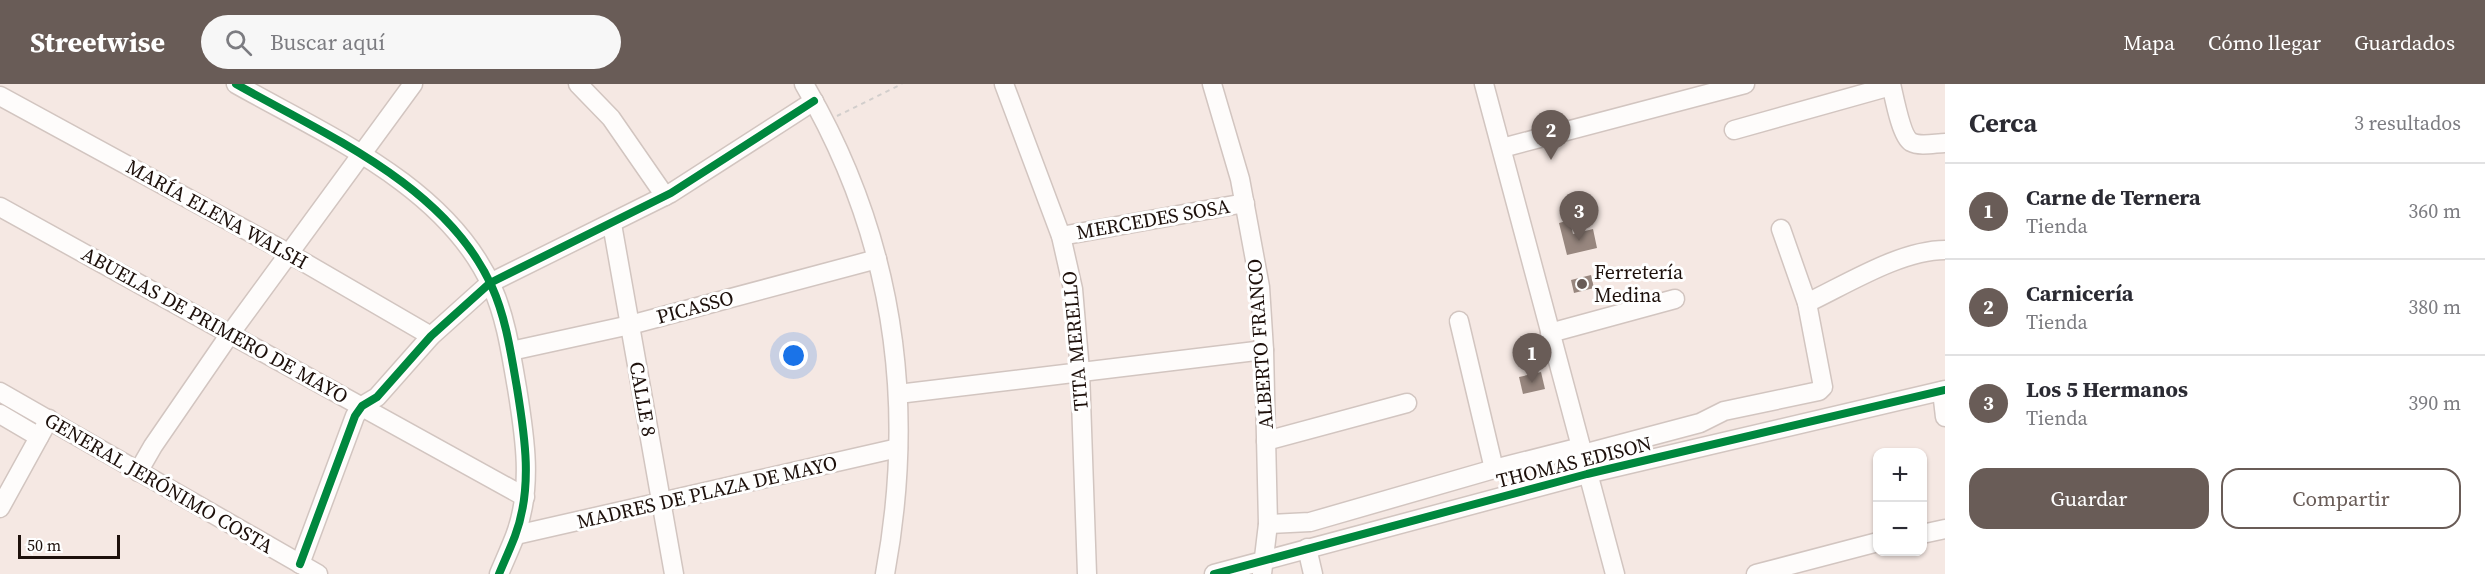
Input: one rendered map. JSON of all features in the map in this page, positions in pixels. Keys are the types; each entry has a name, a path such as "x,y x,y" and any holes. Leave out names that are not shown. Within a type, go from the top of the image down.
{"street":[{"path":"236,84 362,155 431,204 465,245 490,283 497,299 511,351 526,440 525,497 516,535 499,574"},
{"path":"138,472 153,446 230,334 413,84"},
{"path":"578,84 611,118 665,196"},
{"path":"804,84 826,121 854,182 867,220 892,330 898,394 898,448 892,537 885,574"},
{"name":"TITA MERELLO","path":"1004,84 1061,236 1073,288 1080,371 1087,574"},
{"name":"ALBERTO FRANCO","path":"1212,84 1245,203 1260,287 1264,350 1268,524 1263,567"},
{"path":"1484,84 1615,574"},
{"path":"1502,148 1745,84"},
{"path":"1734,130 1891,85 1905,134 1910,142 1945,143"},
{"name":"MARÍA ELENA WALSH","path":"0,96 288,253 431,336"},
{"path":"300,564 355,416 362,406 377,397 431,336 490,283 665,196 814,101"},
{"name":"MERCEDES SOSA","path":"1061,236 1245,203"},
{"name":"ABUELAS DE PRIMERO DE MAYO","path":"0,207 525,497"},
{"name":"CALLE 8","path":"612,224 674,574"},
{"path":"1781,229 1807,303 1910,254 1945,250"},
{"name":"PICASSO","path":"511,351 630,325 877,259"},
{"path":"1550,333 1675,298"},
{"name":"THOMAS EDISON","path":"1268,524 1310,522 1494,469 1700,423 1725,411 1819,391 1823,387 1807,303"},
{"path":"1459,321 1494,469"},
{"path":"898,394 1264,350"},
{"path":"1943,390 1945,417"},
{"name":"THOMAS EDISON","path":"1214,574 1263,567 1307,548 1587,474 1943,390"},
{"name":"GENERAL JERÓNIMO COSTA","path":"0,392 318,574"},
{"path":"1266,441 1407,403"},
{"path":"0,414 39,436"},
{"path":"0,508 49,419"},
{"name":"MADRES DE PLAZA DE MAYO","path":"516,535 898,448"},
{"path":"1927,533 1945,529"},
{"path":"1756,574 1873,543"},
{"path":"1307,548 1313,574"}],"path":[{"path":"826,121 902,84"}],"building":[{"path":"1570,220 1573,234 1593,229 1597,248 1567,255 1559,223"},
{"name":"Ferretería Medina","path":"1591,275 1594,288 1574,293 1571,280"},
{"path":"1541,372 1545,389 1523,394 1519,377"}],"cycle path":[{"path":"236,84 345,144 415,192 446,220 472,251 492,287 501,311 510,349 523,425 526,462 521,518 499,574"},
{"path":"300,564 355,416 362,406 377,397 431,336 490,283 671,193 814,101"},
{"path":"1214,574 1587,474 1945,390"}],"place":[{"name":"Carnicería","path":"1551,160"},
{"name":"Los 5 Hermanos","path":"1579,241"},
{"name":"Ferretería Medina","path":"1582,284"},
{"name":"Carne de Ternera","path":"1532,383"}]}
